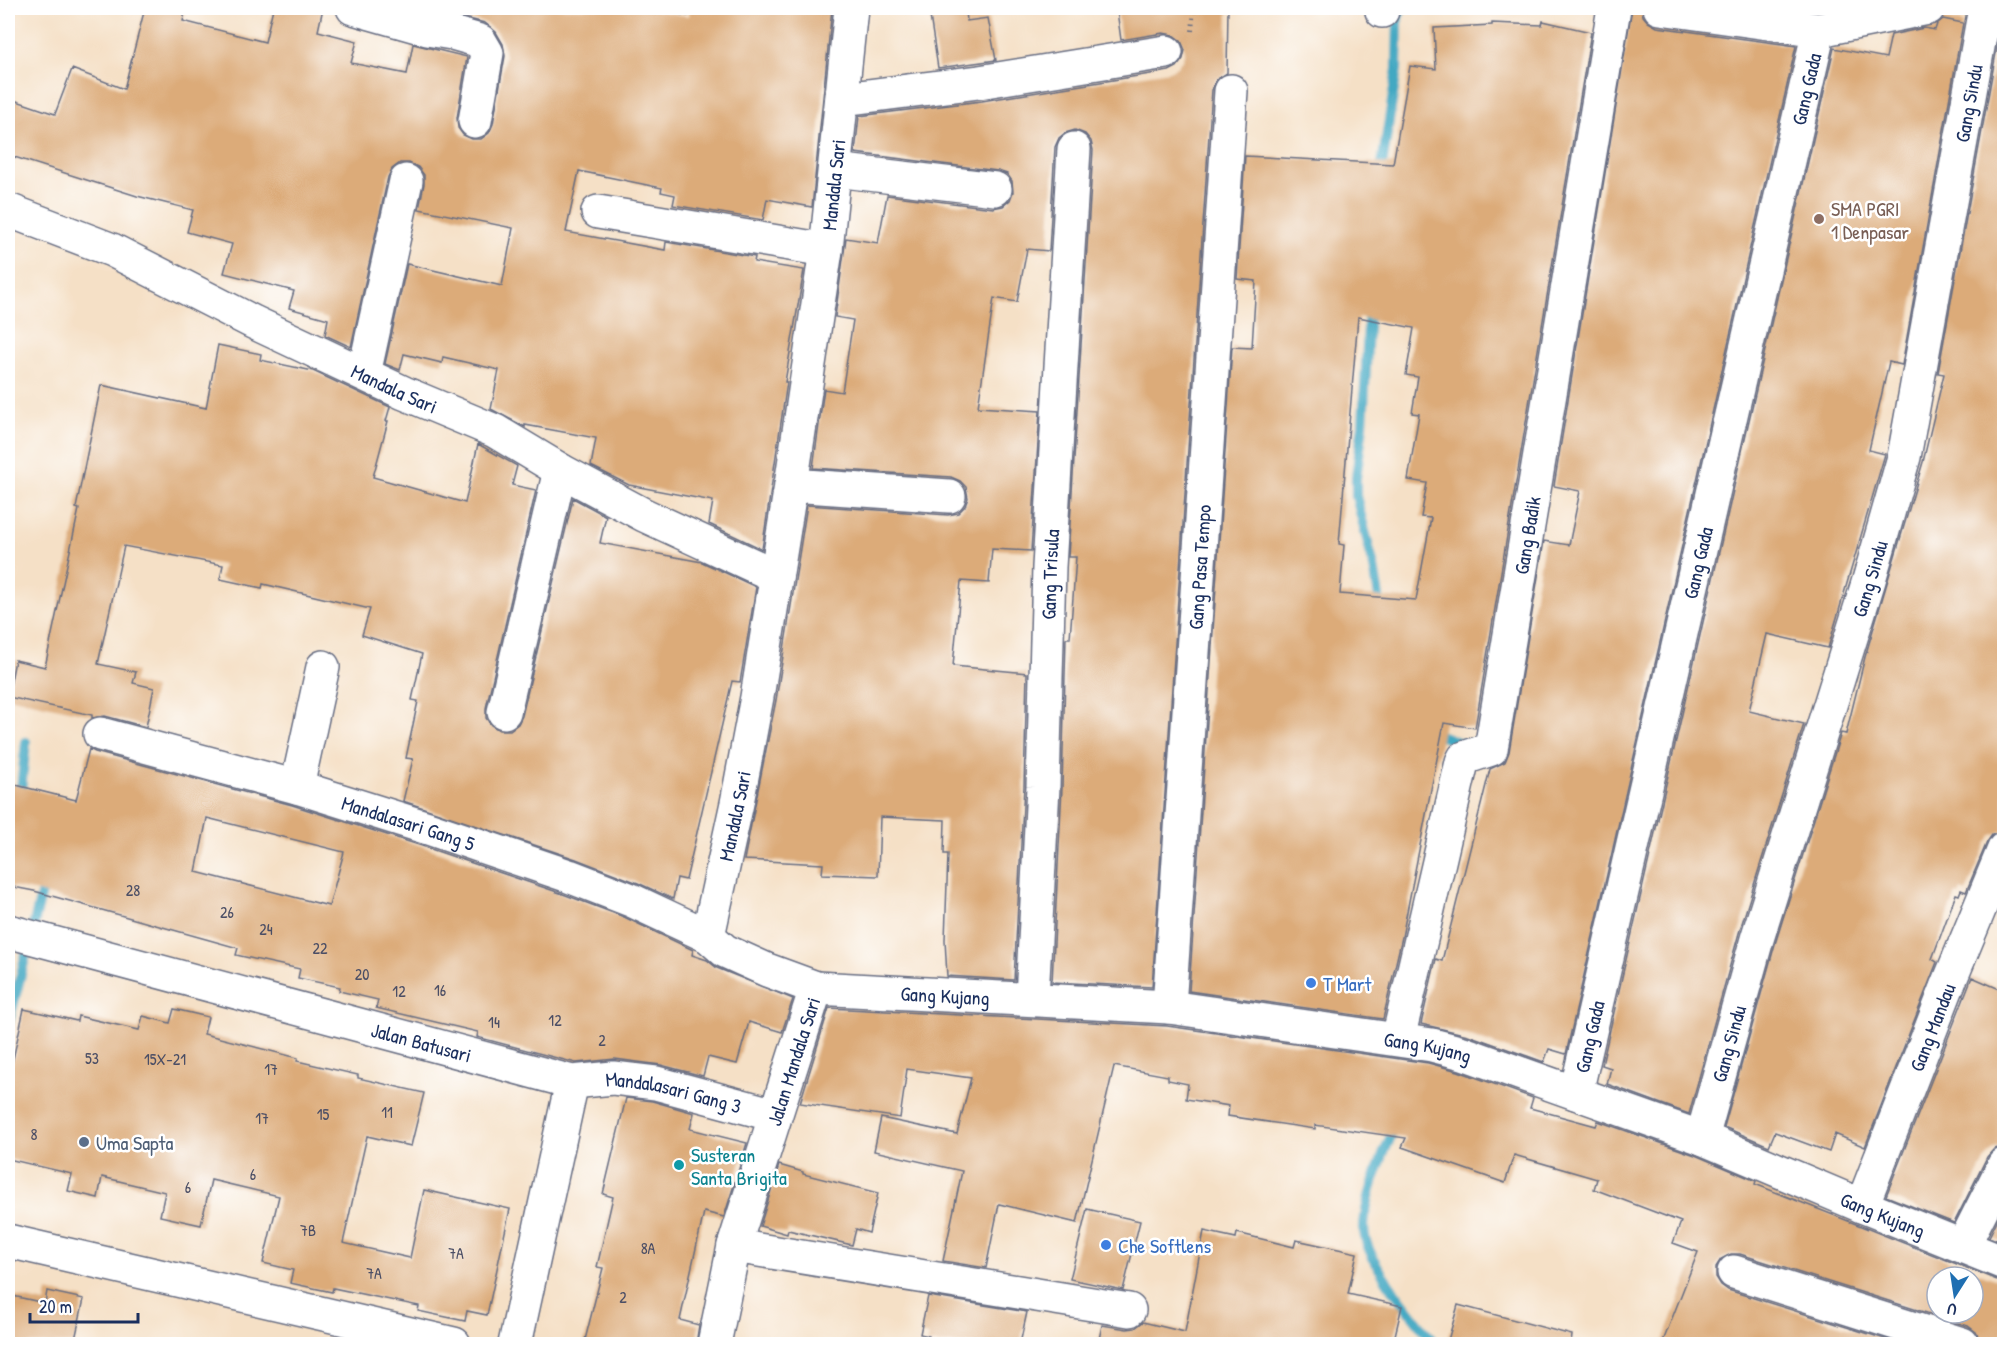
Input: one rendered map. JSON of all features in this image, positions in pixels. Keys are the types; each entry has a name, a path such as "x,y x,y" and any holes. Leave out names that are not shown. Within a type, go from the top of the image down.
{"street":[{"name":"Mandala Sari","path":"708,936 757,697 791,485 826,250 851,8"},
{"name":"Gang Badik","path":"1398,1040 1457,779 1478,754 1614,8"},
{"path":"1660,8 1819,30 1928,8"},
{"name":"Gang Sindu","path":"1702,1138 1757,939 1869,580 1904,457 1985,8"},
{"path":"358,9 427,29 480,41 487,53 475,121"},
{"name":"Gang Gada","path":"1576,1093 1819,30"},
{"path":"843,99 979,82 1166,52"},
{"name":"Gang Pasa Tempo","path":"1169,1007 1231,91"},
{"name":"Gang Trisula","path":"1032,998 1043,787 1049,567 1074,148"},
{"path":"835,170 995,189"},
{"path":"364,374 406,181"},
{"path":"598,212 826,250"},
{"name":"Mandala Sari","path":"9,215 112,250 253,322 364,374 495,431 560,470 644,515 776,576"},
{"path":"504,712 560,470"},
{"path":"791,485 949,496"},
{"path":"297,787 323,667"},
{"name":"Mandalasari Gang 5","path":"100,734 297,787 428,828 569,876 631,900 708,936"},
{"name":"Gang Mandau","path":"1862,1206 2004,849"},
{"name":"Jalan Batusari","path":"8,931 572,1082"},
{"path":"708,936 725,951 816,988"},
{"name":"Gang Kujang","path":"816,988 1169,1007 1432,1045 1463,1053 1702,1138 2004,1263"},
{"name":"Jalan Mandala Sari","path":"714,1344 734,1246 816,988"},
{"name":"Mandalasari Gang 3","path":"572,1082 613,1078 656,1083 775,1115"},
{"path":"515,1344 572,1082"},
{"path":"1963,1246 2004,1165"},
{"path":"8,1241 453,1344"},
{"path":"734,1246 1129,1310"},
{"path":"1734,1272 1962,1344"}],"building":[{"path":"145,8 186,8 183,21 265,42 273,8 323,8 318,31 357,41 351,63 407,74 413,44 467,57 457,118 458,128 463,135 472,139 481,139 489,133 493,124 505,56 503,44 496,32 485,23 424,8 644,8 688,16 690,8 832,8 812,207 767,199 763,220 673,205 675,195 661,192 662,188 579,171 566,232 665,250 666,242 755,257 754,262 804,270 785,382 787,382 762,549 709,524 713,501 629,485 591,466 596,438 525,425 525,427 491,409 499,370 443,357 442,363 404,354 400,370 385,364 407,264 502,286 513,228 419,209 424,175 418,167 409,163 400,163 392,169 388,177 351,347 325,335 328,319 289,308 294,291 224,273 232,244 187,232 193,210 137,196 8,155 8,98 55,114 72,69 124,89"},
{"path":"1142,8 1228,8 1227,73 1216,80 1212,90 1152,987 1052,982 1062,788 1066,638 1070,638 1076,557 1068,557 1093,150 1091,141 1085,134 1075,130 1059,138 1055,147 1049,251 1027,249 1017,302 994,298 978,407 1040,411 1031,551 992,549 989,583 961,581 953,666 1027,673 1014,980 947,976 945,940 948,854 944,854 945,820 880,817 878,876 822,874 823,864 744,860 776,700 807,505 948,515 958,513 965,506 968,498 966,487 951,477 813,468 824,389 842,392 853,320 835,317 846,238 878,243 887,195 993,208 1003,206 1010,200 1013,192 1012,181 1007,174 998,171 855,153 859,116 982,101 1169,71 1177,67 1183,59 1185,50 1181,41 1173,35 1163,33 1121,40 1117,11"},
{"path":"1632,8 1642,8 1643,16 1657,27 1796,46 1566,1054 1549,1049 1544,1062 1468,1035 1421,1024 1436,959 1442,961 1490,769 1505,762 1509,752 1544,541 1569,545 1580,491 1554,486"},
{"path":"966,11 967,21 988,18 996,60 938,68 930,16"},
{"path":"1943,19 1963,23 1902,365 1889,362 1869,450 1885,454 1828,648 1767,634 1749,711 1804,724 1739,933 1689,1114 1607,1084 1611,1068 1602,1065 1834,48 1886,58 1891,35 1924,28 1935,30 1937,24"},
{"path":"1543,21 1591,32 1475,728 1444,723 1402,937 1383,1019 1189,991 1232,347 1252,348 1256,281 1237,279 1245,156 1393,164 1410,66 1436,69 1434,28 1492,25 1492,23 1542,25","holes":["1358,317 1414,328 1406,375 1418,377 1412,413 1419,414 1408,480 1427,483 1421,517 1431,518 1416,600 1340,594 1344,545 1339,544"]},
{"path":"2000,31 2004,32 2004,831 1992,835 1966,892 1961,890 1959,895 1956,894 1932,959 1937,962 1865,1147 1835,1134 1829,1152 1775,1132 1769,1146 1724,1127 1775,944 1841,733 1846,734 1865,657 1923,462 1944,374 1938,373"},
{"path":"218,345 261,354 260,360 313,371 390,407 373,477 465,503 478,444 517,466 512,485 536,490 486,708 486,718 499,730 510,730 518,724 522,716 573,498 606,516 600,543 702,562 756,587 740,682 732,681 686,880 677,878 673,899 576,859 403,801 413,759 406,758 418,701 412,700 422,654 362,635 370,609 263,584 262,588 220,579 223,565 124,546 98,664 136,672 133,683 154,688 146,727 105,716 92,718 92,715 8,697 15,660 45,667 79,509 76,508 101,385 206,408"},
{"path":"89,749 292,805 422,846 624,917 693,950 692,955 707,960 717,968 793,999 782,1032 749,1022 737,1064 708,1057 703,1076 661,1065 615,1059 576,1063 477,1037 478,1032 376,1008 378,1000 339,991 340,987 298,978 300,969 236,955 238,948 34,891 8,886 8,783 76,800","holes":["207,818 344,852 329,906 196,872"]},
{"path":"1972,977 2004,991 2004,1147 1994,1149 1987,1157 1954,1223 1886,1196"},
{"path":"829,1008 1167,1026 1428,1063 1458,1071 1533,1098 1530,1108 1596,1126 1598,1121 1695,1155 1756,1181 1755,1184 1959,1265 1925,1265 1925,1312 1740,1254 1731,1254 1721,1259 1716,1267 1716,1277 1728,1290 1901,1344 1662,1344 1698,1252 1673,1243 1681,1222 1594,1189 1597,1179 1514,1155 1505,1183 1402,1147 1406,1138 1315,1125 1315,1129 1228,1116 1229,1106 1186,1099 1188,1084 1168,1080 1168,1076 1114,1066 1077,1223 999,1204 986,1268 943,1261 962,1171 874,1151 881,1118 957,1134 971,1078 907,1069 900,1118 800,1103"},
{"path":"24,1009 77,1021 78,1016 139,1030 143,1016 170,1023 174,1009 208,1017 204,1034 298,1058 297,1061 358,1075 358,1078 424,1093 411,1146 367,1136 343,1243 410,1258 424,1190 510,1209 487,1315 467,1311 465,1321 418,1311 419,1306 333,1288 332,1292 290,1283 293,1270 263,1263 279,1196 211,1180 201,1225 160,1216 165,1192 102,1177 98,1198 68,1191 72,1174 8,1159 8,1082"},
{"path":"626,1098 652,1101 694,1113 690,1129 747,1143 724,1217 704,1212 680,1320 699,1325 696,1344 584,1344 603,1268 597,1267 613,1197 603,1194"},
{"path":"779,1165 803,1172 803,1174 878,1193 869,1233 856,1229 852,1245 788,1230 787,1234 760,1226"},
{"path":"2004,1206 2004,1243 1989,1237"},
{"name":"Che Softlens","path":"1087,1209 1140,1221 1123,1290 1070,1279"},
{"path":"1204,1231 1236,1238 1237,1233 1294,1247 1296,1240 1357,1253 1348,1294 1402,1306 1393,1344 1098,1344 1102,1325 1127,1329 1135,1328 1143,1322 1185,1332"},
{"path":"1985,1275 2004,1281 2004,1344 1992,1344 1980,1340 1976,1332 1965,1325 1985,1325"},
{"path":"47,1291 84,1299 74,1344 8,1344 8,1295 45,1303"},
{"path":"928,1296 1027,1312 1020,1344 927,1344 929,1336 920,1334"},
{"path":"1458,1305 1572,1335 1571,1344 1447,1344"}],"waterway":[{"path":"1380,178 1397,69 1398,16 1403,8"},
{"path":"1369,307 1363,425 1356,496 1374,567 1381,609"},
{"path":"1429,731 1470,747"},
{"path":"20,799 26,742"},
{"path":"8,1025 45,880"},
{"path":"1397,1123 1369,1196 1364,1225 1365,1237 1369,1250 1385,1278 1435,1344"}],"place":[{"name":"SMA PGRI 1 Denpasar","path":"1819,219"},
{"name":"T Mart","path":"1311,983"},
{"name":"Uma Sapta","path":"84,1142"},
{"name":"Susteran Santa Brigita","path":"679,1165"},
{"name":"Che Softlens","path":"1106,1245"}]}
